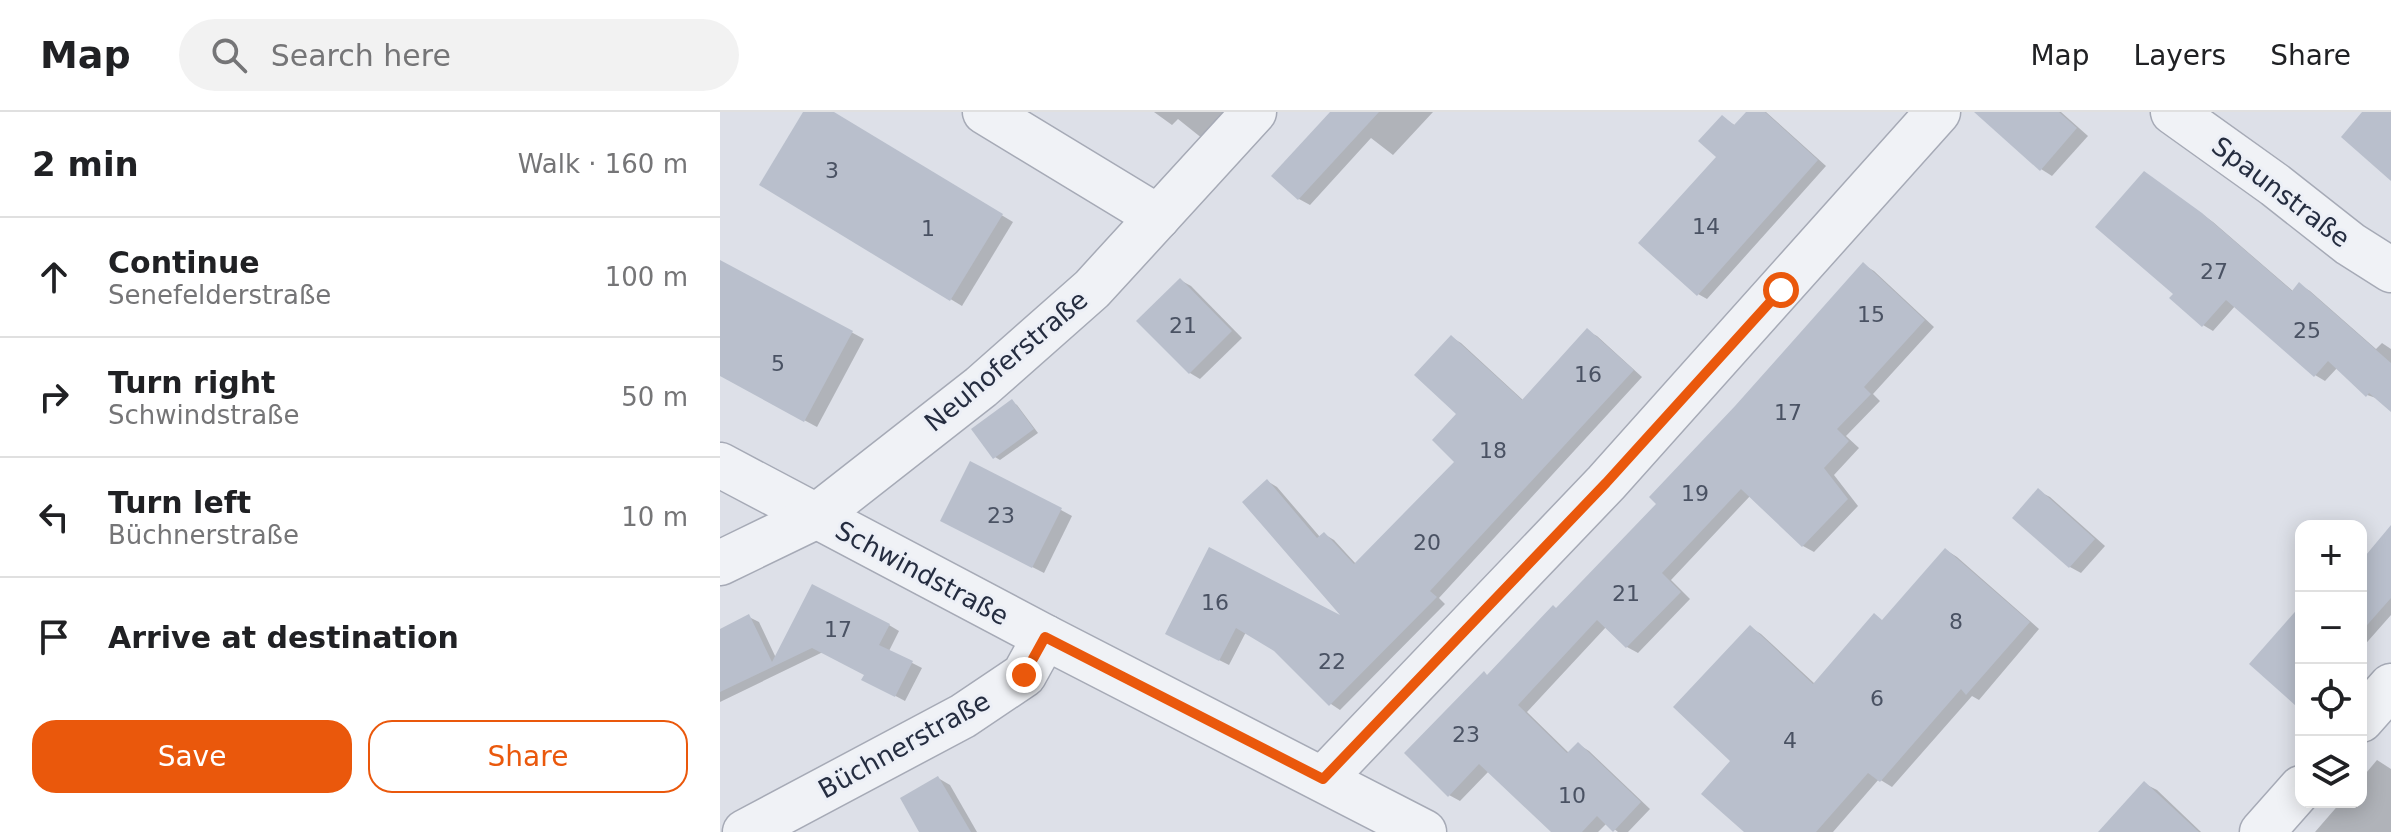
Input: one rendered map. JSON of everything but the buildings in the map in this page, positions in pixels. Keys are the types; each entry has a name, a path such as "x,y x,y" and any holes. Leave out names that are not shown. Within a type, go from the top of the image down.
{"street":[{"path":"985,112 1158,217"},
{"name":"Neuhoferstraße","path":"720,563 815,517 981,387 1092,289 1254,112"},
{"path":"1323,779 1606,483 1938,112"},
{"name":"Spaunstraße","path":"2173,112 2275,185 2350,244 2391,270"},
{"name":"Schwindstraße","path":"720,465 1424,832"},
{"name":"Büchnerstraße","path":"745,832 963,716 1024,675 1045,637"},
{"path":"2367,713 2391,686"},
{"path":"2262,832 2295,795"}],"route":[{"path":"1024,675 1045,637 1323,779 1606,483 1781,290"}]}
